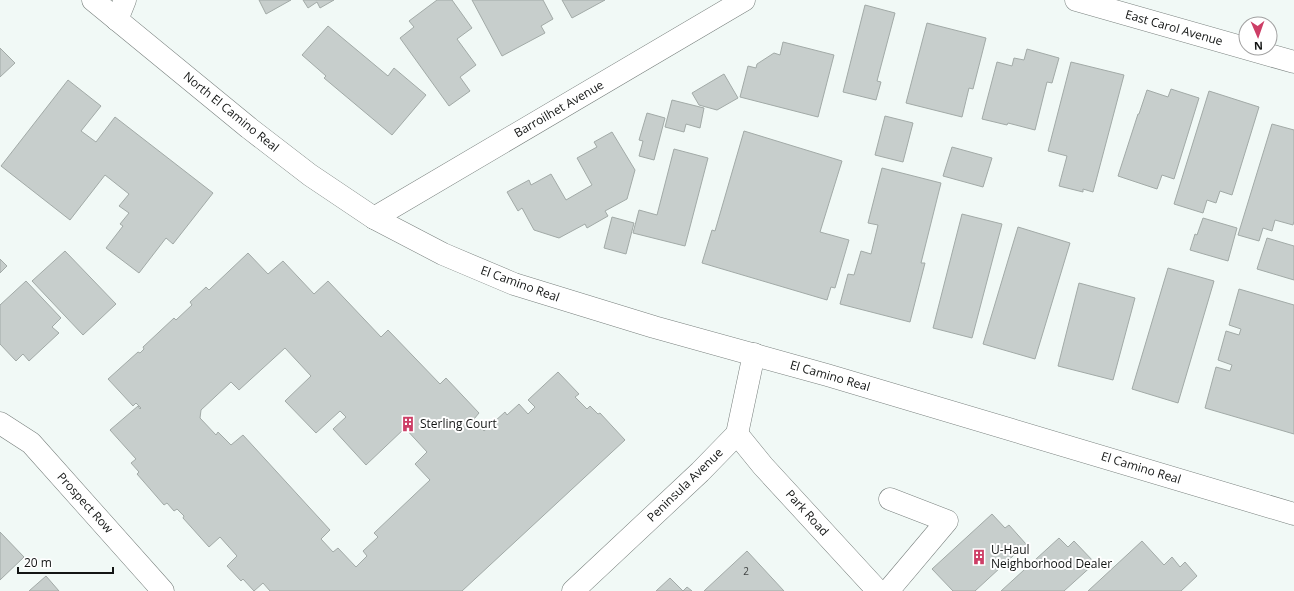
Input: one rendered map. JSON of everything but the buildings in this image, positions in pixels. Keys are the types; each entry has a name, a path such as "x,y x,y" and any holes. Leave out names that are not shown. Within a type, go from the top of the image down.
{"main road":[{"name":"North El Camino Real","path":"93,0 249,128 310,174 374,218"},
{"path":"116,20 125,0"},
{"name":"Barroilhet Avenue","path":"374,218 744,0"},
{"name":"East Carol Avenue","path":"1076,0 1294,62"},
{"name":"El Camino Real","path":"374,218 443,254 514,284 654,327 754,354 1294,514"},
{"path":"737,434 754,354"},
{"name":"Prospect Row","path":"0,422 31,443 163,591"},
{"name":"Peninsula Avenue","path":"573,591 700,472 737,434"},
{"name":"Park Road","path":"737,434 763,466 878,591"},
{"path":"888,591 947,522 890,499"}],"place":[{"name":"Sterling Court","path":"408,424"},
{"name":"U-Haul Neighborhood Dealer","path":"979,557"}]}
